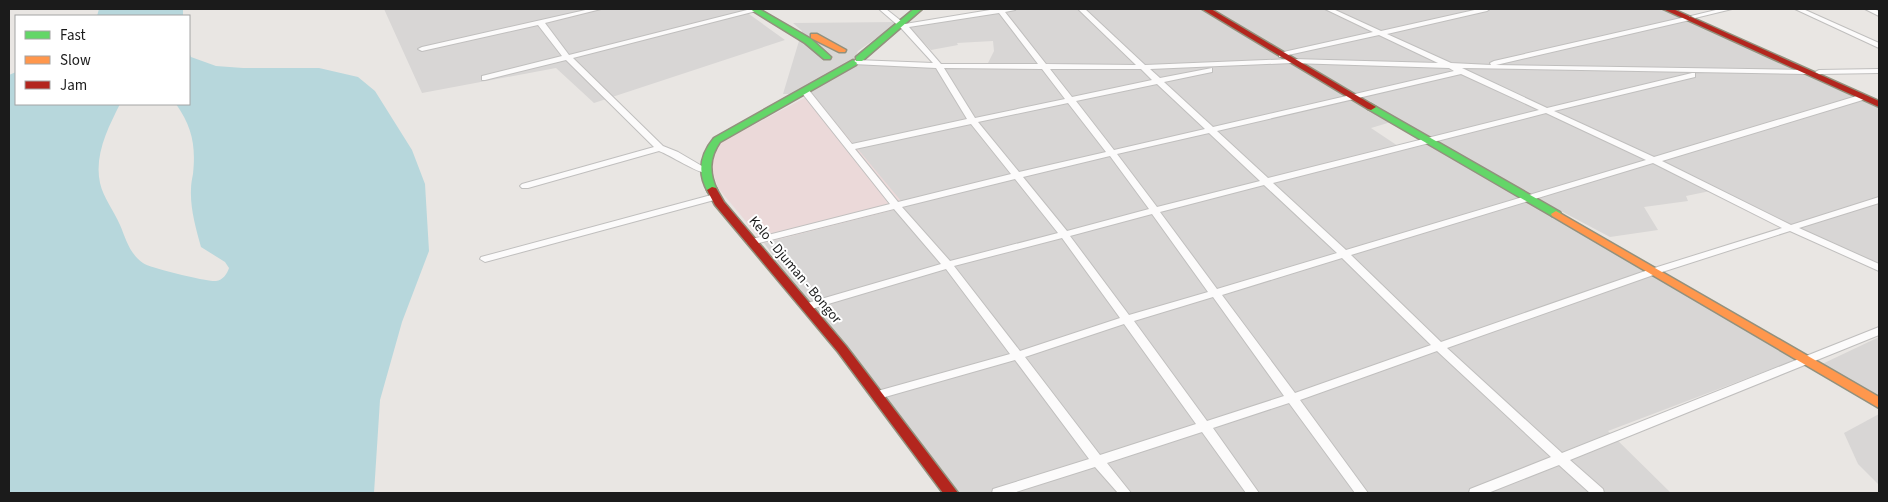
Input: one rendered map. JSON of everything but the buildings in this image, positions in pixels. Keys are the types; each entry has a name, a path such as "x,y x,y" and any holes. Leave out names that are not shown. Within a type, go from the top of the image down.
{"main road":[{"path":"758,9 844,50 857,53 856,61"},
{"path":"758,9 808,41 828,59 841,65 856,61"},
{"path":"805,90 822,74 828,59 834,52 861,45 889,32 903,24 918,9"},
{"path":"1206,9 1426,140 1655,271 1879,403"},
{"path":"1668,9 1691,17 1879,98"},
{"path":"1679,9 1691,17 1806,72 1879,104"},
{"path":"704,171 710,148 717,140 856,61 889,32"},
{"name":"Kelo - Djuman - Bongor","path":"704,171 705,179 715,197 751,242 808,306 878,395 951,493"}],"street":[{"path":"422,49 598,9"},
{"path":"484,78 758,9"},
{"path":"882,9 903,24 939,66 972,120 1066,235 1253,493"},
{"path":"903,24 1013,9"},
{"path":"1081,9 1345,255 1438,346 1598,493"},
{"path":"1328,9 1653,160 1790,228 1879,268"},
{"path":"850,147 1239,64 1287,58 1379,33 1487,9"},
{"path":"1478,67 1729,9"},
{"path":"1798,9 1879,46"},
{"path":"1868,9 1879,14"},
{"path":"1000,10 1112,153 1362,493"},
{"path":"540,22 566,56 660,148 675,154 704,171"},
{"path":"1287,58 1478,67 1703,72 1806,72"},
{"path":"856,61 939,66 1043,67 1144,67 1239,64"},
{"path":"751,242 1018,175 1463,71"},
{"path":"1819,72 1879,71"},
{"path":"808,306 948,266 1426,140 1703,72"},
{"path":"805,90 895,205 948,266 1097,460 1125,493"},
{"path":"878,395 1016,356 1126,320 1863,97"},
{"path":"525,186 660,148"},
{"path":"485,259 715,197"},
{"path":"998,493 1292,398 1655,271 1879,200"},
{"path":"1475,493 1879,331"}],"shaded area":[{"path":"384,9 742,9 785,40 594,103 556,68 422,93"},
{"path":"996,9 1199,9 1391,122 1371,128 1404,150 1429,144 1798,359 1608,431 1671,493 945,493 764,243 905,207 812,94 783,94 802,31 793,23 899,22 858,51 852,64 944,67 942,64 988,63 994,51 993,41 957,43 958,45 931,50 909,27 998,12"},
{"path":"1210,9 1663,9 1879,107 1879,268 1715,190 1686,196 1688,201 1644,207 1658,230 1610,237 1461,158"},
{"path":"812,94 906,207 764,243 718,188 711,166 718,144"},
{"path":"1879,337 1879,399 1820,365"},
{"path":"1879,414 1879,485 1858,464 1844,433"}],"water":[{"path":"99,9 183,9 183,15 97,15"},
{"path":"190,54 191,57 216,66 319,68 358,77 375,91 412,150 425,184 429,251 402,322 380,400 374,493 9,493 9,75 15,72 15,105 120,105 103,142 99,173 104,194 118,220 128,246 138,259 148,265 191,277 216,281 224,276 229,268 225,262 201,247 191,204 194,164 192,137 177,105 190,105"}],"traffic: fast":[{"path":"754,9 808,41 827,57"},
{"path":"859,59 918,9"},
{"path":"712,190 707,177 706,164 709,152 717,140 853,63"},
{"path":"1371,107 1556,214"}],"traffic: slow":[{"path":"814,36 842,50"},
{"path":"1556,214 1879,403"}],"traffic: jam":[{"path":"1206,9 1371,107"},
{"path":"1667,9 1879,104"},
{"path":"712,190 719,203 842,349 951,493"}]}
